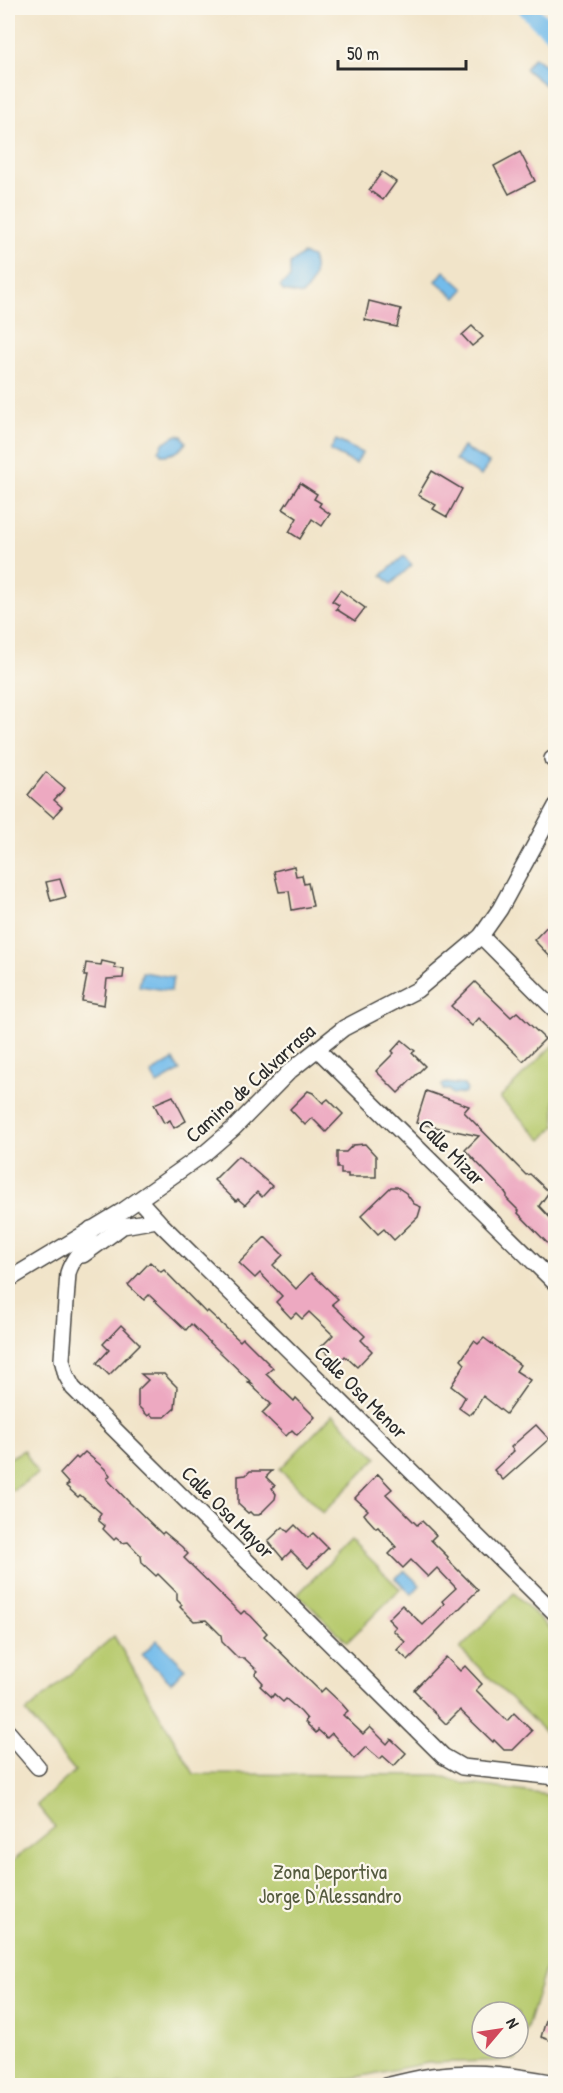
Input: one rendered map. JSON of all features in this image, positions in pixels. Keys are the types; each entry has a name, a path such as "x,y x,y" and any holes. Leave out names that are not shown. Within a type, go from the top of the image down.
{"street":[{"name":"Camino de Calvarrasa","path":"8,1280 95,1227 119,1220 139,1200 226,1136 290,1071 344,1028 417,990 481,936 500,909 555,806"},
{"path":"481,936 555,1011"},
{"name":"Calle Mizar","path":"318,1050 555,1284"},
{"name":"Calle Osa Menor","path":"139,1200 555,1614"},
{"path":"70,1264 99,1244 119,1220 158,1220"},
{"path":"70,1264 88,1242 95,1227 101,1234 99,1244"},
{"name":"Calle Osa Mayor","path":"70,1264 62,1359 66,1375 73,1388 443,1756 462,1767 555,1778"},
{"path":"8,1732 38,1767"},
{"path":"385,2085 441,2075 485,2074 519,2076 555,2083"}],"green space":[{"path":"555,1043 555,1126 542,1140 500,1098"},
{"path":"333,1414 377,1458 323,1513 280,1469"},
{"path":"24,1450 38,1474 8,1493 8,1459"},
{"path":"351,1541 400,1589 347,1642 298,1594"},
{"path":"514,1593 555,1634 555,1731 550,1737 460,1649"},
{"name":"Zona Deportiva Jorge D'Alessandro","path":"114,1636 194,1774 439,1775 462,1783 555,1796 555,1938 530,2018 530,2000 470,2000 470,2060 517,2060 428,2063 317,2085 8,2085 8,1865 55,1827 37,1805 75,1771 26,1712"}],"water":[{"path":"534,57 555,73 555,81 550,89 525,69"},
{"path":"303,254 312,257 314,273 312,282 302,295 283,291 280,286 290,278 290,264"},
{"path":"444,271 464,289 456,298 436,281"},
{"path":"177,435 182,436 186,442 182,448 162,455 159,451 164,442"},
{"path":"336,440 362,453 356,464 330,451"},
{"path":"463,447 489,463 481,476 455,460"},
{"path":"404,556 412,565 391,584 382,575"},
{"path":"142,972 173,977 171,991 139,986"},
{"path":"173,1060 180,1071 157,1084 151,1073"},
{"path":"445,1083 464,1085 467,1090 464,1094 452,1094 449,1090 443,1090 442,1085"},
{"path":"405,1571 420,1585 412,1594 395,1578"},
{"path":"157,1640 185,1668 171,1683 142,1655"}],"building":[{"path":"520,152 535,181 509,194 494,166"},
{"path":"382,172 396,182 383,200 369,190"},
{"path":"369,301 401,309 397,327 365,320"},
{"path":"472,326 483,337 472,346 462,335"},
{"path":"432,471 462,489 447,517 433,509 436,505 418,495"},
{"path":"300,483 317,494 314,499 321,503 319,506 330,514 322,526 312,519 300,539 289,532 297,518 283,509"},
{"path":"340,590 365,608 355,621 336,609 339,605 332,601"},
{"path":"46,772 65,788 54,800 62,807 53,817 28,795"},
{"path":"294,866 296,876 302,875 304,884 308,883 313,906 292,910 289,891 279,892 274,871"},
{"path":"60,879 66,897 51,901 46,882"},
{"path":"555,918 555,962 534,940"},
{"path":"102,961 115,964 114,968 124,969 123,978 107,979 104,1005 82,1001 87,976 84,976 86,963 101,965"},
{"path":"475,982 511,1017 517,1012 545,1039 523,1061 479,1018 472,1026 451,1006"},
{"path":"402,1040 415,1051 412,1053 425,1066 398,1093 376,1071 394,1053 392,1051"},
{"path":"308,1091 323,1103 328,1099 343,1114 326,1132 312,1118 305,1125 290,1109"},
{"path":"426,1091 469,1106 464,1112 526,1175 530,1174 549,1192 539,1206 555,1223 555,1251 518,1213 519,1211 507,1199 505,1192 465,1150 479,1136 416,1123"},
{"path":"173,1096 186,1121 174,1128 170,1120 164,1123 154,1104"},
{"path":"365,1144 376,1156 376,1177 348,1177 348,1174 341,1174 341,1168 337,1168 337,1152 346,1152 353,1145"},
{"path":"238,1156 272,1186 262,1197 257,1192 245,1205 238,1199 236,1201 214,1180"},
{"path":"391,1187 397,1187 406,1193 414,1204 421,1207 418,1217 394,1240 384,1229 378,1234 361,1216"},
{"path":"265,1237 283,1255 273,1265 296,1289 311,1273 338,1299 332,1304 365,1336 361,1340 372,1351 357,1367 345,1356 338,1364 321,1347 333,1335 309,1312 302,1319 296,1313 291,1318 276,1302 282,1296 260,1273 255,1278 239,1263"},
{"path":"150,1262 161,1272 164,1270 206,1313 208,1311 240,1341 243,1338 273,1368 266,1374 294,1401 296,1398 315,1417 297,1435 292,1430 286,1436 262,1413 271,1404 191,1324 186,1330 149,1295 144,1300 128,1285"},
{"path":"121,1325 140,1344 109,1375 97,1363 109,1350 103,1344"},
{"path":"484,1338 520,1365 516,1371 530,1380 506,1414 483,1396 473,1413 469,1415 459,1408 465,1397 451,1386 465,1364 461,1360 474,1341 478,1344"},
{"path":"141,1374 164,1374 177,1387 175,1408 165,1417 153,1417 150,1414 148,1416 138,1406 138,1390 148,1380"},
{"path":"536,1425 549,1439 503,1480 494,1470 514,1451 511,1447"},
{"path":"85,1452 104,1468 110,1475 107,1479 129,1502 162,1534 164,1532 182,1547 188,1554 184,1558 241,1614 244,1611 251,1616 267,1633 264,1636 321,1692 325,1688 342,1704 348,1711 343,1715 363,1734 370,1727 387,1744 391,1739 406,1753 394,1766 383,1756 380,1759 366,1747 354,1759 332,1733 327,1738 318,1730 316,1733 305,1722 307,1719 301,1712 286,1699 283,1702 274,1694 272,1697 260,1686 263,1683 255,1674 258,1671 244,1658 238,1658 222,1642 221,1635 206,1620 194,1621 180,1607 182,1605 177,1600 177,1593 158,1574 156,1576 142,1563 141,1556 128,1542 122,1543 116,1538 114,1540 103,1529 105,1526 99,1521 101,1513 66,1486 69,1484 60,1474 76,1457 78,1459"},
{"path":"250,1471 272,1471 266,1477 275,1486 272,1488 276,1494 275,1499 259,1515 248,1513 238,1504 238,1476 246,1475"},
{"path":"378,1474 392,1489 386,1494 417,1525 422,1521 436,1535 431,1540 478,1590 408,1660 397,1650 405,1642 393,1630 396,1627 388,1619 402,1605 423,1625 456,1588 437,1568 428,1577 411,1560 403,1568 389,1554 396,1547 367,1518 364,1514 368,1510 355,1498"},
{"path":"295,1525 308,1538 313,1533 328,1548 308,1568 291,1551 283,1559 268,1541 283,1527 288,1532"},
{"path":"446,1657 460,1671 465,1666 482,1684 476,1690 507,1721 514,1713 532,1731 513,1750 504,1750 494,1740 493,1742 460,1710 446,1724 419,1697 414,1690"},
{"path":"552,2000 555,2000 555,2042 541,2037"}],"waterway":[{"path":"527,8 556,35"}]}
